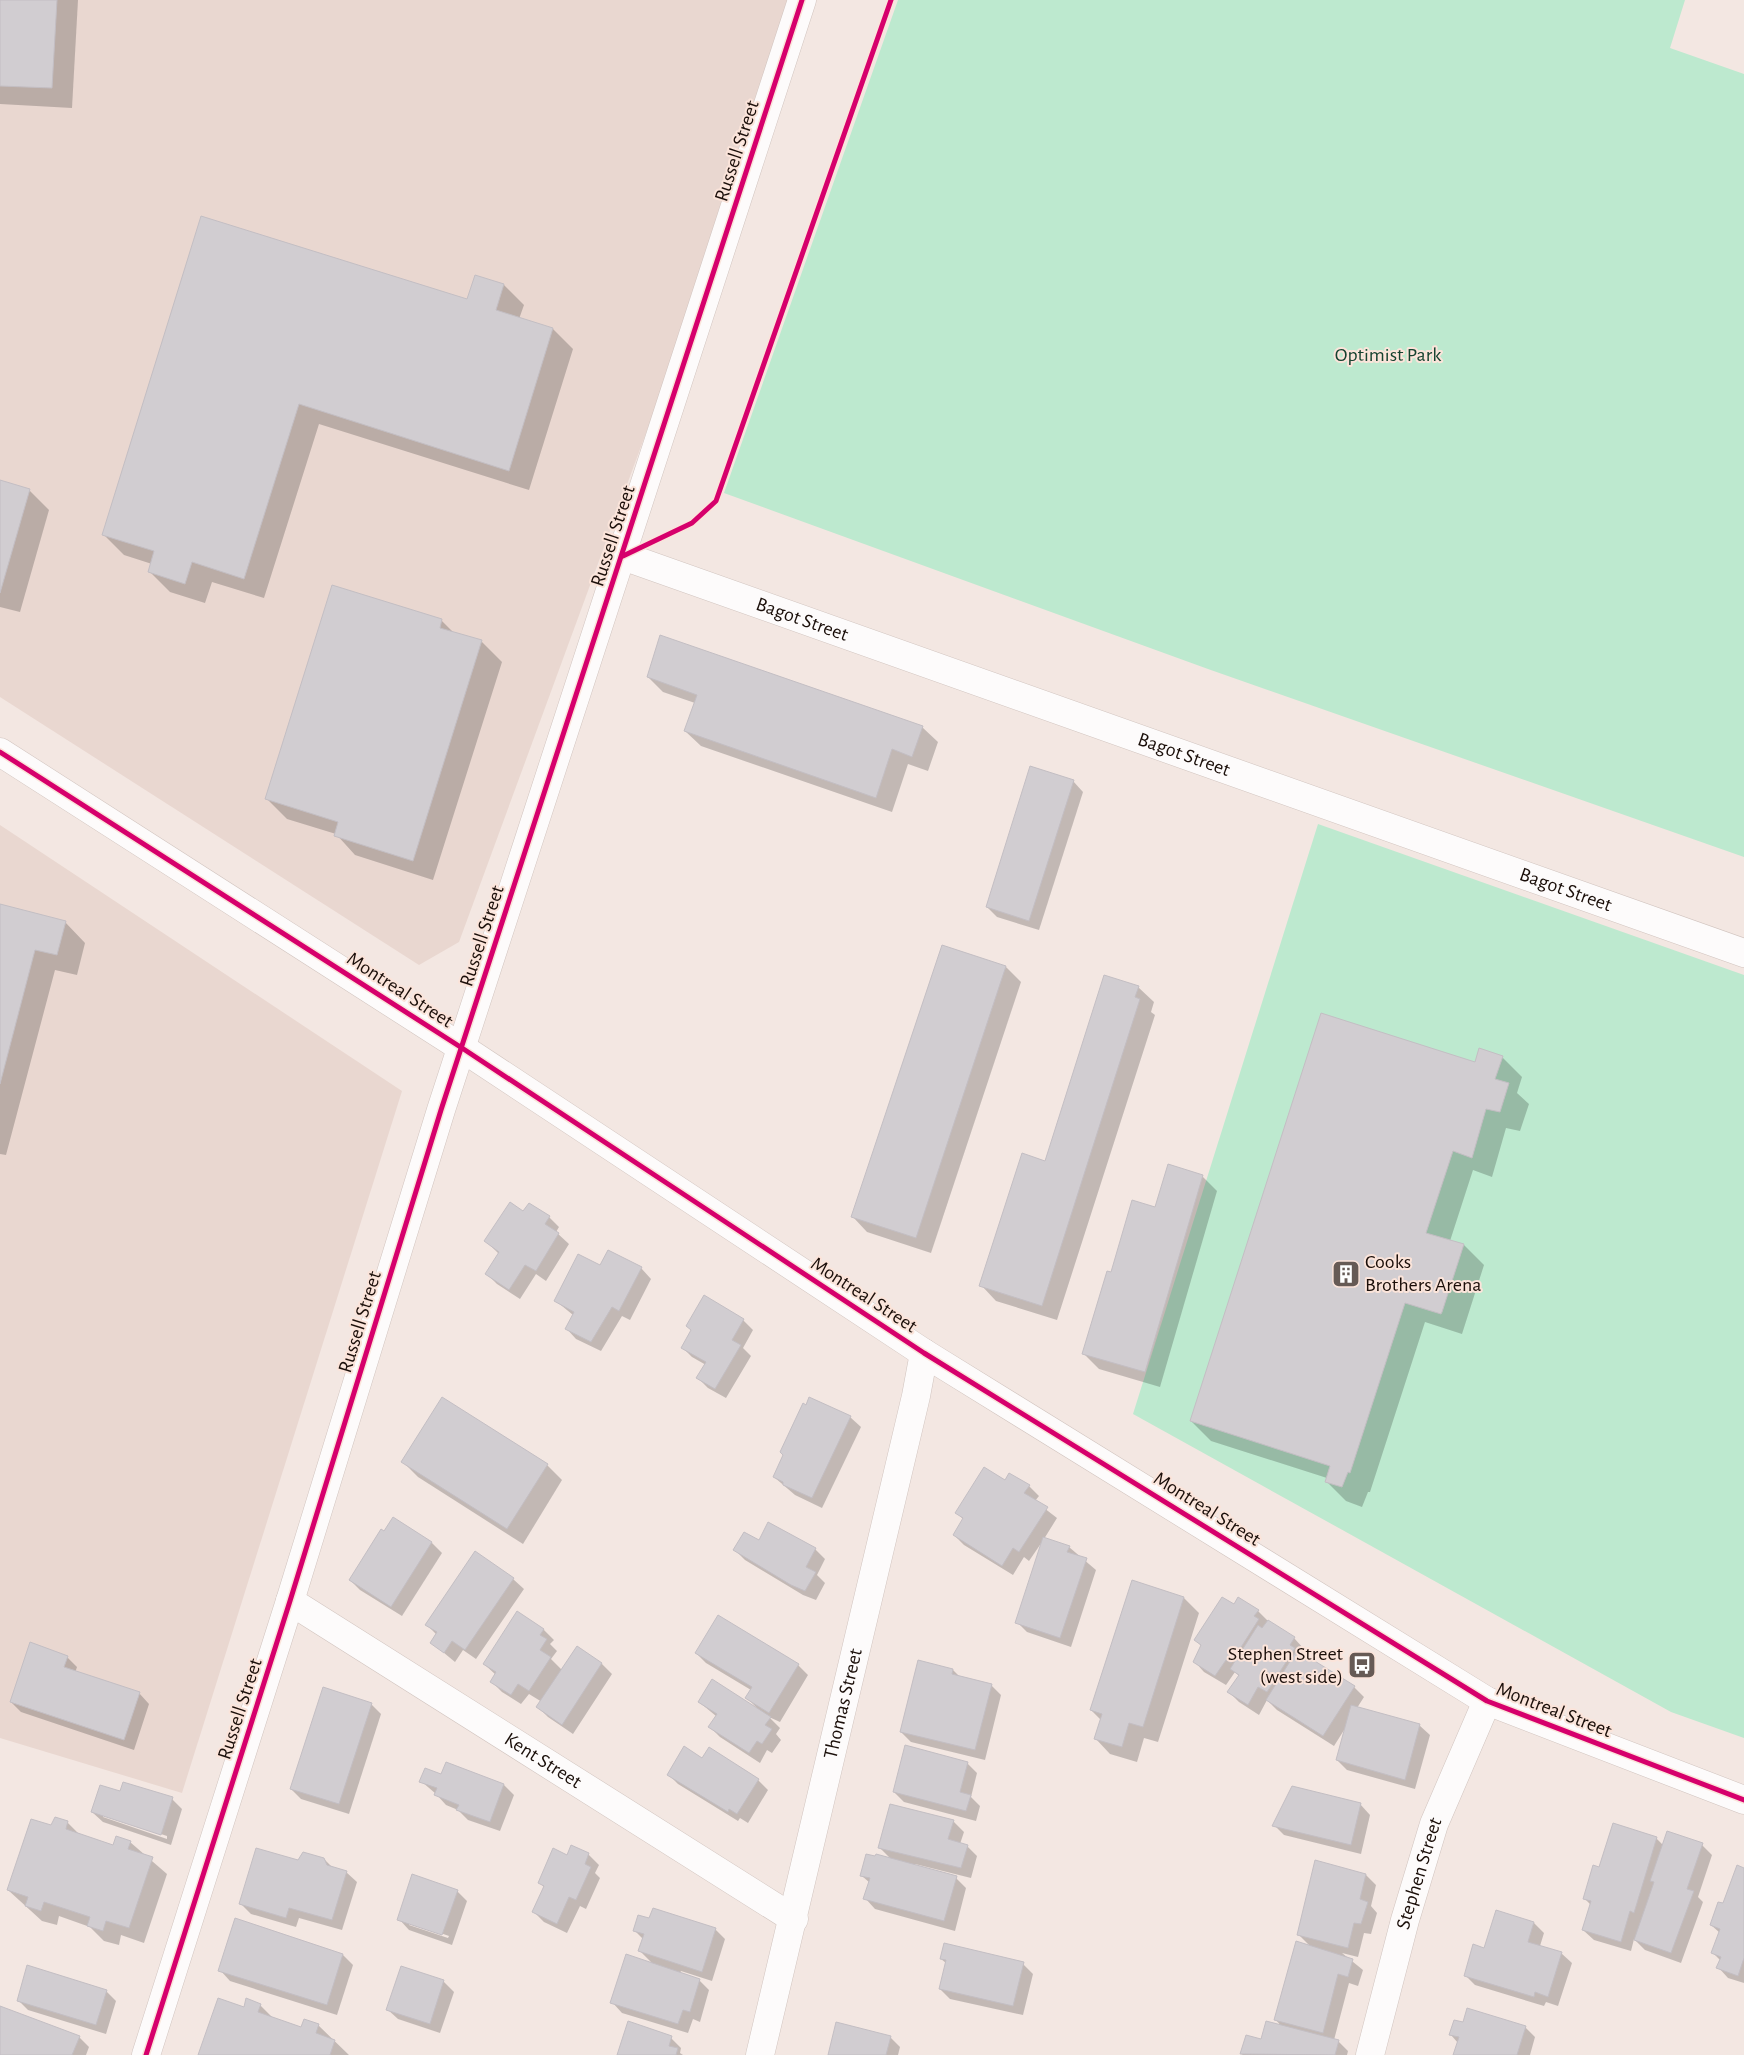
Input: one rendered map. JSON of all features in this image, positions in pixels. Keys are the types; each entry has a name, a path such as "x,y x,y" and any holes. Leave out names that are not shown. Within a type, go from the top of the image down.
{"street":[{"name":"Russell Street","path":"146,2055 290,1601 440,1110 462,1048 802,0"},
{"name":"Bagot Street","path":"622,556 1744,953"},
{"name":"Montreal Street","path":"0,752 462,1048 924,1352 1486,1700 1744,1800"},
{"name":"Thomas Street","path":"760,2055 794,1919 916,1396 924,1352"},
{"name":"Kent Street","path":"290,1601 794,1919"},
{"name":"Stephen Street","path":"1370,2055 1405,1920 1434,1824 1486,1700"}],"shaded area":[{"path":"0,0 805,0 459,942 419,965 0,697"},
{"path":"0,825 402,1091 182,1793 0,1738"}],"green space":[{"name":"Optimist Park","path":"898,0 1685,0 1670,48 1744,74 1744,857 1208,669 724,493"},
{"path":"1318,824 1744,975 1744,1738 1671,1712 1133,1414"}],"building":[{"path":"0,0 57,0 52,88 0,86"},
{"path":"201,216 467,299 475,275 504,284 496,310 553,328 509,471 299,404 244,579 192,562 185,584 148,572 154,551 102,535"},
{"path":"0,480 30,489 0,593"},
{"path":"332,585 442,619 440,628 482,640 413,861 334,836 338,822 265,799"},
{"path":"660,635 923,726 912,757 892,749 876,798 684,731 697,695 647,677"},
{"path":"1030,766 1074,780 1029,921 986,907"},
{"path":"0,904 66,921 57,955 35,950 0,1084"},
{"path":"942,945 1006,966 916,1238 851,1217"},
{"path":"1104,975 1139,986 1135,997 1140,999 1042,1306 979,1286 1022,1153 1045,1161"},
{"name":"Cooks Brothers Arena","path":"1321,1013 1475,1062 1479,1048 1503,1056 1495,1079 1509,1083 1500,1112 1486,1109 1472,1158 1453,1151 1426,1233 1464,1244 1442,1312 1441,1314 1405,1303 1350,1473 1348,1472 1342,1487 1325,1482 1330,1466 1190,1421"},
{"path":"1168,1164 1203,1175 1145,1372 1082,1354 1107,1271 1111,1272 1132,1200 1155,1207"},
{"path":"510,1202 523,1211 529,1203 550,1216 545,1224 559,1233 536,1271 525,1265 509,1290 485,1274 499,1252 484,1241"},
{"path":"608,1250 642,1267 619,1311 612,1307 591,1342 565,1329 574,1312 554,1301 578,1254 600,1265"},
{"path":"704,1295 744,1319 732,1340 741,1345 715,1389 696,1378 706,1362 681,1348 691,1330 686,1326"},
{"path":"442,1397 548,1464 507,1529 401,1462"},
{"path":"809,1397 851,1416 812,1498 783,1485 783,1482 773,1477 783,1455 780,1452 803,1403 806,1405"},
{"path":"984,1467 1005,1480 1009,1473 1030,1485 1024,1493 1048,1507 1019,1552 1013,1548 1002,1566 953,1535 963,1518 955,1513"},
{"path":"393,1517 432,1542 391,1607 349,1580 381,1529 384,1531"},
{"path":"768,1522 816,1548 806,1567 816,1572 805,1591 791,1585 733,1550 744,1532 759,1540"},
{"path":"1043,1537 1070,1546 1067,1552 1087,1558 1060,1638 1015,1623"},
{"path":"475,1551 514,1578 465,1650 452,1641 444,1653 430,1643 437,1632 425,1625"},
{"path":"1132,1580 1184,1597 1143,1727 1129,1723 1122,1747 1094,1739 1102,1714 1090,1710"},
{"path":"1222,1597 1234,1604 1238,1597 1259,1610 1254,1616 1259,1619 1231,1663 1226,1660 1215,1676 1193,1662 1201,1645 1194,1640"},
{"path":"517,1611 544,1629 540,1635 547,1639 540,1650 551,1657 529,1691 518,1684 511,1695 490,1682 496,1672 483,1664"},
{"path":"718,1615 799,1664 769,1713 745,1698 752,1687 695,1653"},
{"path":"1268,1620 1295,1637 1290,1645 1295,1648 1267,1692 1258,1687 1248,1705 1227,1692 1239,1675 1230,1669 1258,1625 1262,1628"},
{"path":"30,1642 68,1656 64,1667 140,1692 124,1740 10,1702"},
{"path":"577,1646 602,1663 562,1725 536,1707"},
{"path":"1297,1650 1355,1686 1323,1736 1266,1700"},
{"path":"918,1660 953,1669 952,1674 992,1684 975,1750 900,1732"},
{"path":"712,1679 771,1717 765,1725 772,1729 762,1744 757,1741 749,1753 708,1727 717,1714 698,1702"},
{"path":"323,1687 372,1703 339,1804 290,1789"},
{"path":"1351,1705 1420,1724 1405,1780 1336,1760"},
{"path":"905,1745 968,1762 960,1792 971,1795 966,1811 893,1792"},
{"path":"684,1746 702,1758 709,1747 759,1779 737,1814 729,1809 728,1812 667,1775"},
{"path":"446,1762 504,1784 490,1822 456,1810 459,1805 434,1795 437,1788 419,1782 425,1768 441,1774"},
{"path":"123,1782 173,1797 161,1835 91,1812 100,1785 120,1791"},
{"path":"1292,1786 1361,1803 1351,1845 1272,1826"},
{"path":"890,1804 954,1820 948,1839 968,1845 961,1868 878,1848"},
{"path":"55,1817 68,1821 66,1829 113,1845 116,1836 131,1841 128,1849 153,1857 129,1928 106,1921 103,1931 87,1926 90,1917 44,1902 41,1911 25,1906 28,1897 7,1890 31,1819 51,1825"},
{"path":"1613,1823 1657,1837 1634,1913 1630,1911 1621,1942 1582,1930 1591,1901 1583,1899 1593,1865 1599,1867"},
{"path":"1667,1831 1703,1843 1687,1889 1694,1891 1671,1953 1634,1940 1654,1882 1650,1881"},
{"path":"571,1845 589,1853 585,1864 591,1867 576,1900 569,1897 557,1924 532,1912 544,1886 538,1883 553,1848 567,1855"},
{"path":"256,1848 298,1860 303,1852 324,1858 327,1865 347,1871 332,1920 289,1908 286,1918 239,1904"},
{"path":"866,1854 875,1856 876,1854 957,1876 944,1921 863,1899 870,1878 860,1876"},
{"path":"1315,1860 1366,1874 1360,1899 1368,1902 1361,1924 1354,1923 1348,1948 1297,1935"},
{"path":"1737,1865 1744,1868 1744,1958 1738,1976 1716,1968 1721,1957 1711,1953 1720,1929 1710,1925 1718,1902 1723,1903"},
{"path":"412,1874 458,1890 442,1935 397,1920"},
{"path":"653,1908 716,1928 702,1972 638,1951 644,1934 633,1931 638,1915 649,1918"},
{"path":"1496,1910 1534,1922 1528,1942 1562,1952 1548,1997 1535,1992 1534,1997 1464,1976 1473,1944 1484,1948"},
{"path":"235,1918 343,1954 327,2005 218,1971"},
{"path":"1296,1941 1353,1959 1348,1977 1338,1974 1323,2033 1274,2020"},
{"path":"944,1943 1024,1962 1013,2006 939,1989 946,1960 940,1959"},
{"path":"626,1954 700,1979 690,2012 683,2010 678,2024 610,2003"},
{"path":"27,1965 107,1990 96,2025 17,2001"},
{"path":"401,1966 444,1980 430,2024 386,2010"},
{"path":"218,1998 244,2007 246,1998 261,2004 258,2012 301,2027 304,2019 319,2024 316,2033 335,2040 330,2055 198,2055"},
{"path":"0,2006 80,2036 72,2055 0,2055"},
{"path":"1467,2008 1526,2026 1517,2055 1453,2055 1459,2037 1449,2035 1454,2020 1463,2022"},
{"path":"628,2021 672,2036 669,2046 678,2048 676,2055 617,2055"},
{"path":"1266,2021 1339,2040 1335,2055 1240,2054 1246,2035 1261,2039"},
{"path":"836,2022 891,2036 886,2055 828,2055"}],"cycle path":[{"path":"146,2055 290,1601 441,1110 802,0"},
{"path":"623,556 692,523 716,501 891,0"},
{"path":"0,752 462,1048 924,1353 1487,1701 1744,1800"}],"place":[{"name":"Cooks Brothers Arena","path":"1346,1274"},
{"name":"Stephen Street (west side)","path":"1362,1665"}]}
